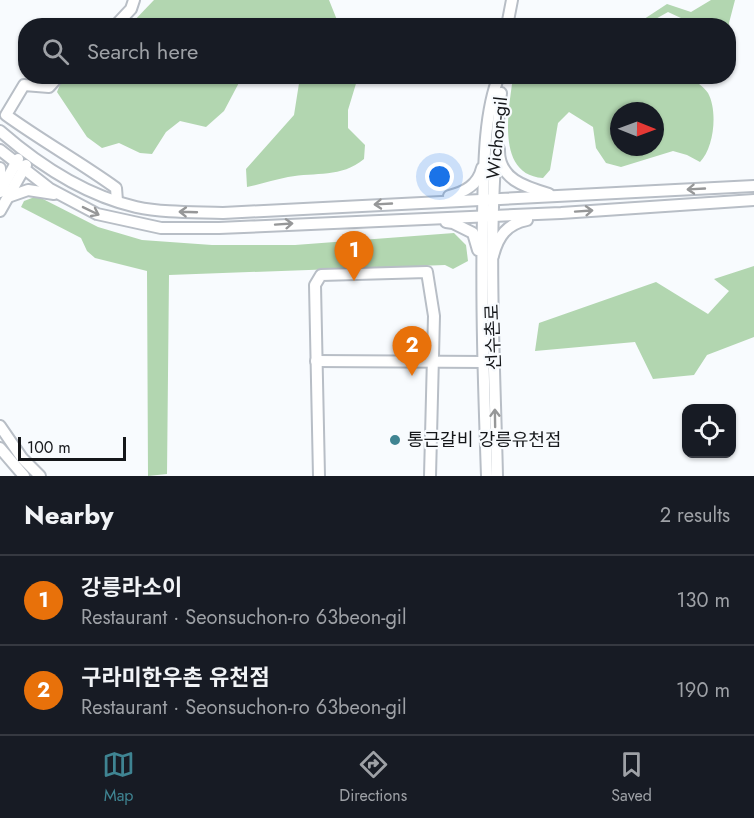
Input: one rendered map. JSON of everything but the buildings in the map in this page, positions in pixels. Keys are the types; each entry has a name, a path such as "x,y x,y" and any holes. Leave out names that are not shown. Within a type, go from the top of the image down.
{"street":[{"path":"123,18 131,9 134,0"},
{"path":"509,18 512,0"},
{"path":"52,84 49,87 24,85 2,115 53,149 89,168 116,188 117,201"},
{"path":"419,202 461,193 470,188 480,176 499,84"},
{"name":"Wichon-gil","path":"487,199 498,122 500,84"},
{"path":"498,122 499,156 514,183 561,197"},
{"path":"0,131 27,154 94,194 136,207 176,212 223,213 754,186"},
{"path":"486,144 487,199"},
{"path":"0,150 19,167 97,214 161,228 219,228 561,213 754,200"},
{"path":"3,193 27,154"},
{"path":"0,168 3,193 0,211"},
{"path":"3,193 28,190 62,195"},
{"name":"선수촌로","path":"487,199 497,476"},
{"path":"491,268 495,250 504,230 515,222 561,213"},
{"name":"선수촌로","path":"487,216 482,278 487,476"},
{"path":"422,219 453,223 473,233 477,243 482,278"},
{"path":"319,476 315,285 321,275 427,272 434,316 430,476"},
{"path":"316,361 484,362"},
{"path":"0,426 22,459 40,476"},
{"path":"0,447 24,476"}],"green space":[{"path":"154,0 329,0 336,18 137,18"},
{"path":"711,0 735,0 730,18 681,18 668,12 657,18 646,18 667,4 691,12"},
{"path":"60,84 238,84 224,111 206,127 180,121 166,132 152,154 140,153 119,143 102,148 87,137 57,92"},
{"path":"299,84 356,84 348,110 348,128 365,145 364,159 337,172 288,177 247,187 246,169 294,115"},
{"path":"512,84 699,84 708,93 713,109 713,129 709,148 700,162 673,151 664,154 664,102 610,102 610,156 657,156 621,167 606,163 596,148 593,127 569,112 558,123 550,170 543,178 528,174 518,165 511,153 508,138"},
{"path":"41,198 98,227 142,240 212,245 295,245 454,233 466,245 468,261 453,269 445,265 169,275 167,474 148,476 147,271 95,258 87,251 81,238 21,207 24,201"},
{"path":"754,266 754,337 707,355 694,375 653,379 635,342 535,351 539,323 656,282 708,314 729,291 714,279"}],"place":[{"name":"강릉라소이","path":"354,281"},
{"name":"구라미한우촌 유천점","path":"412,376"},
{"name":"통근갈비 강릉유천점","path":"395,440"}]}
